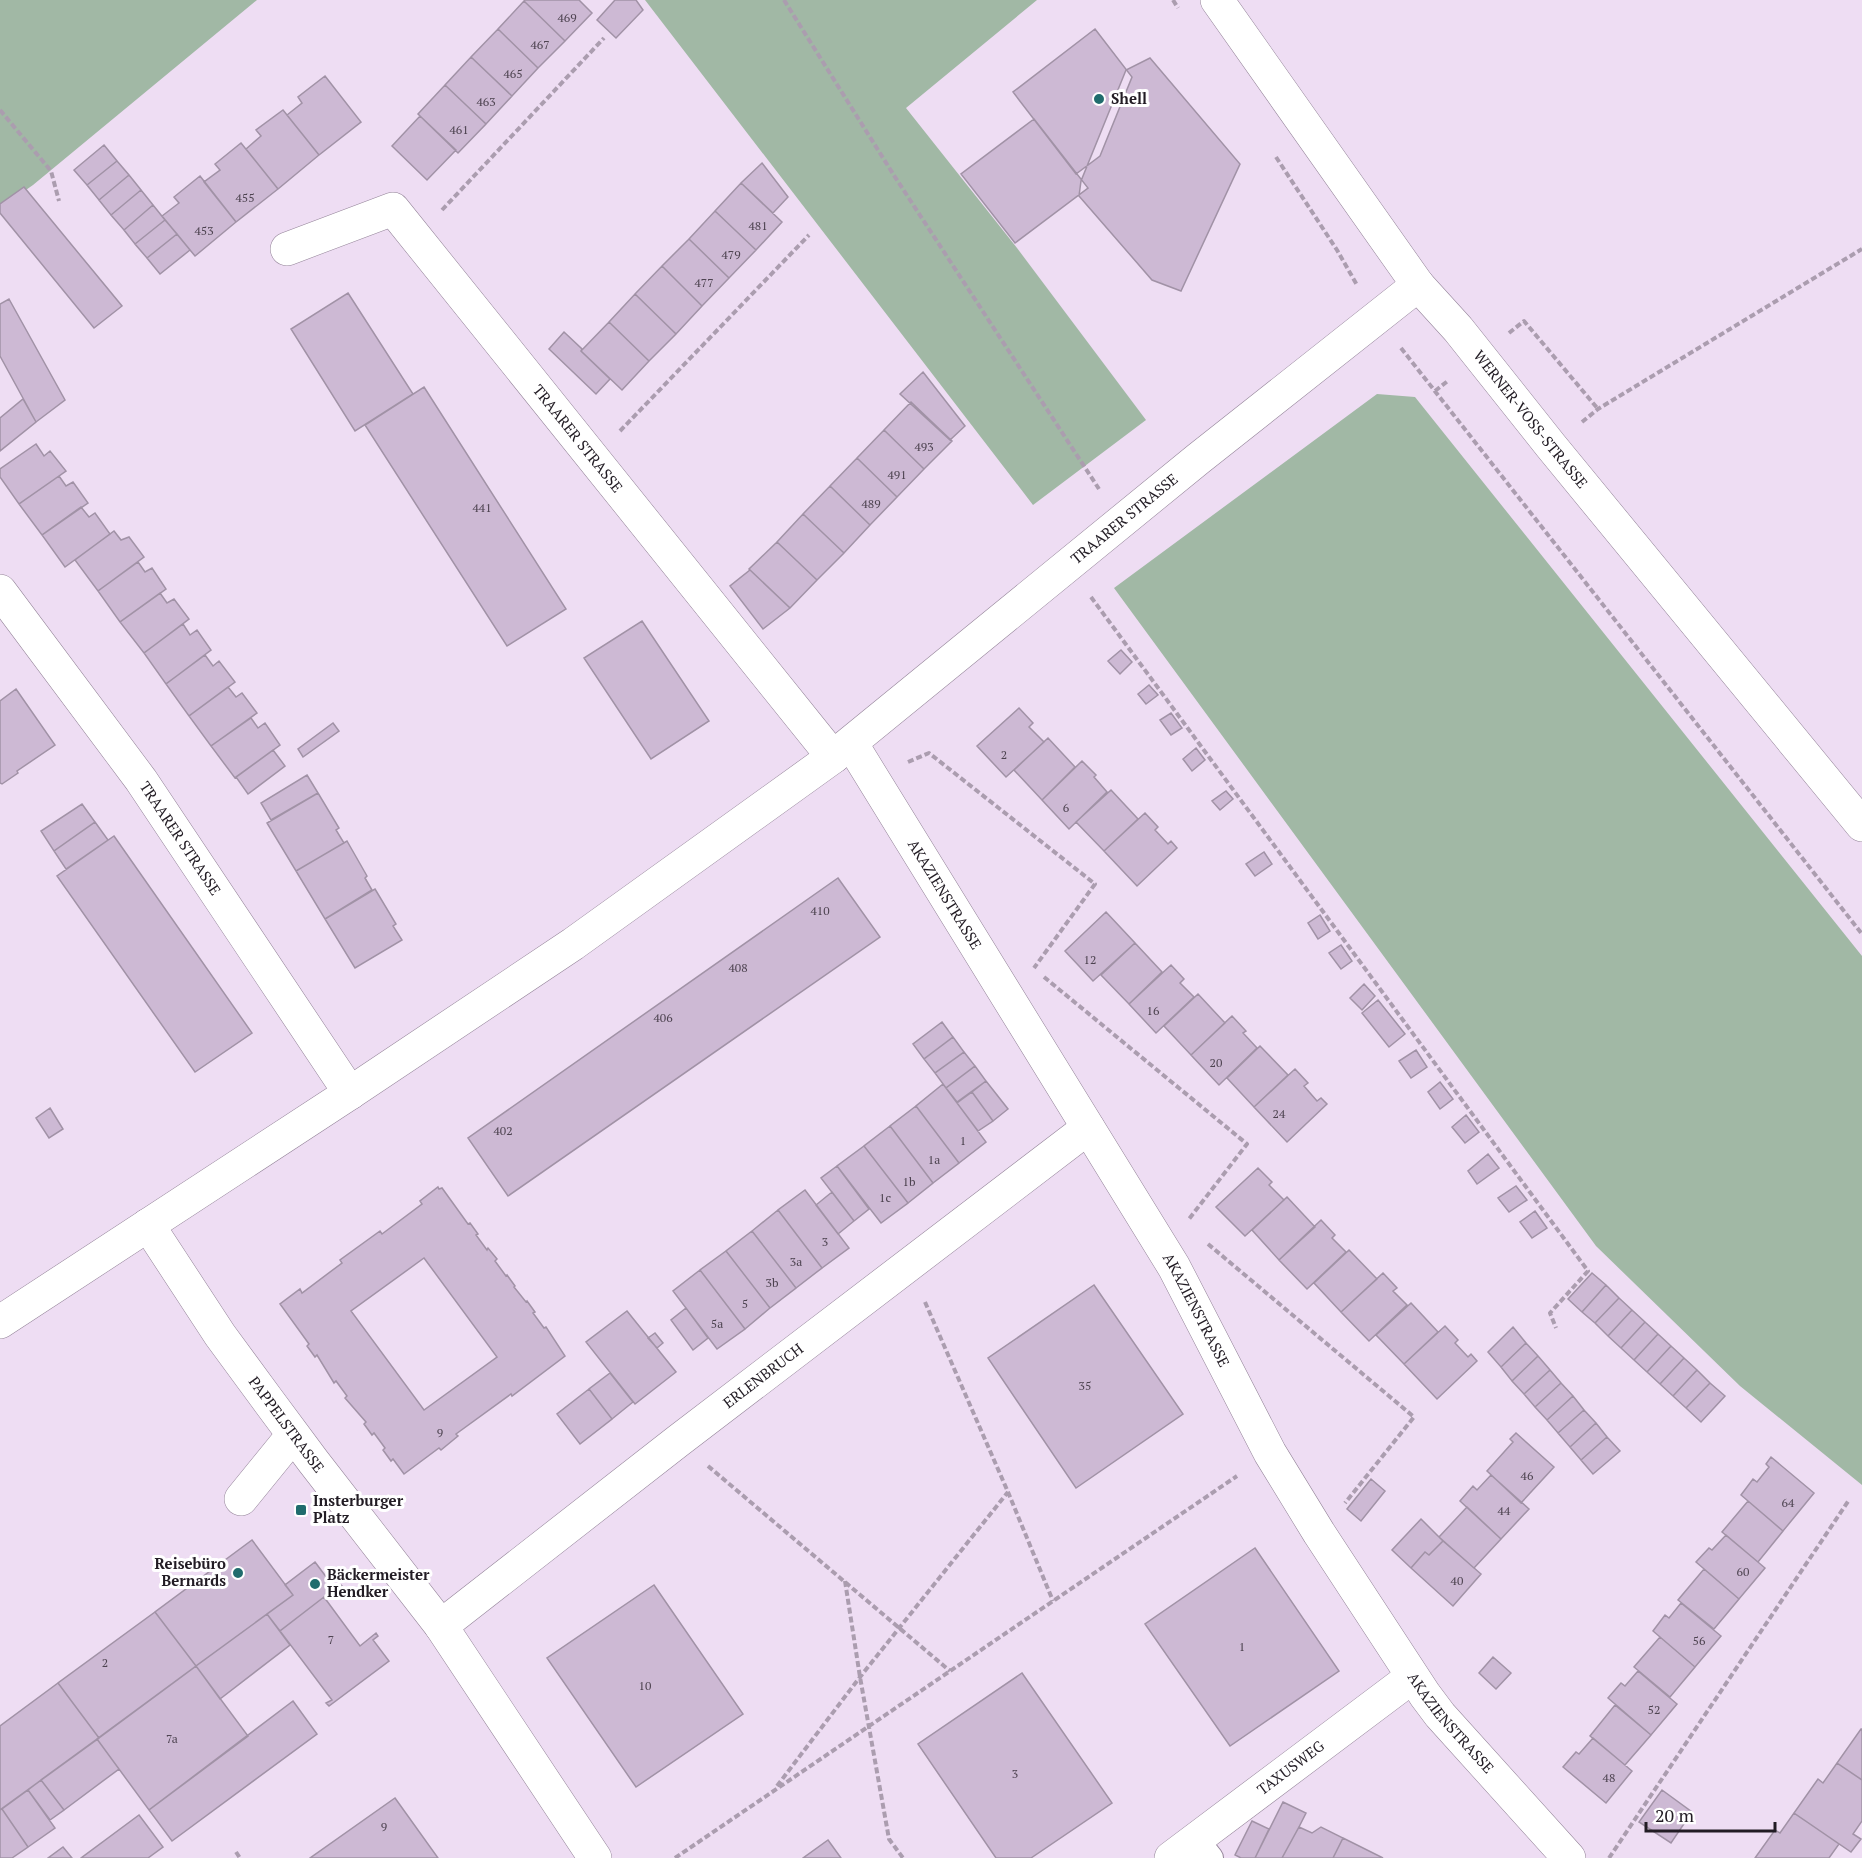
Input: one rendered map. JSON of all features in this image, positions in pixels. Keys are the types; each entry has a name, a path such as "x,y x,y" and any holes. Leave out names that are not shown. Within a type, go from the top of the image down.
{"street":[{"name":"WERNER-VOSS-STRASSE","path":"1217,0 1418,285 1458,329 1862,825"},
{"name":"TRAARER STRASSE","path":"287,249 393,209 594,459 842,750"},
{"name":"TRAARER STRASSE","path":"0,1322 350,1094 573,944 842,750 1198,459 1418,285"},
{"name":"TRAARER STRASSE","path":"0,591 141,780 350,1094"},
{"name":"AKAZIENSTRASSE","path":"842,750 873,778 1088,1128 1171,1233 1174,1267 1270,1454 1412,1677 1440,1715 1569,1858"},
{"name":"ERLENBRUCH","path":"441,1626 678,1441 1088,1128"},
{"name":"PAPPELSTRASSE","path":"148,1225 220,1335 293,1435 441,1626 595,1858"},
{"path":"241,1499 293,1435"},
{"name":"TAXUSWEG","path":"1192,1852 1412,1677"}],"path":[{"path":"784,0 902,187 1121,522"},
{"path":"1173,0 1180,10"},
{"path":"416,237 604,38"},
{"path":"0,110 51,171 59,201"},
{"path":"1272,150 1337,250 1377,318 1862,934"},
{"path":"594,459 809,235"},
{"path":"1551,446 1598,409 1862,249"},
{"path":"1067,566 1588,1271 1550,1313 1556,1328"},
{"path":"873,778 929,753 1095,884 1034,968 1003,989"},
{"path":"1034,968 1247,1144 1171,1233 1414,1417 1319,1533"},
{"path":"909,1265 1053,1600"},
{"path":"678,1441 950,1671"},
{"path":"675,1858 1270,1454"},
{"path":"775,1789 860,1677 1008,1492"},
{"path":"1609,1858 1849,1500"},
{"path":"845,1580 889,1839 903,1858"},
{"path":"236,1852 240,1858"}],"green space":[{"path":"0,0 257,0 33,185 0,208"},
{"path":"645,0 1037,0 906,108 1017,248 1146,420 1033,505"},
{"path":"1377,394 1415,397 1862,956 1862,1485 1740,1386 1596,1246 1114,588"}],"building":[{"path":"525,0 579,0 592,13 565,41"},
{"path":"615,0 636,0 643,10 616,38 597,20"},
{"path":"524,1 565,41 538,68 498,29"},
{"path":"498,29 538,68 512,96 471,57"},
{"path":"1095,29 1132,77 1100,156 1076,174 1013,92"},
{"path":"471,57 512,96 486,124 445,85"},
{"path":"1150,58 1240,164 1181,291 1152,280 1079,196 1081,181 1126,70"},
{"path":"325,76 361,122 319,155 287,115 302,103 298,97"},
{"path":"445,85 486,124 458,153 418,114"},
{"path":"283,110 319,155 278,189 246,149 261,136 256,130"},
{"path":"420,116 456,150 427,180 392,146"},
{"path":"1034,119 1088,188 1015,243 961,174"},
{"path":"241,143 278,189 236,222 204,182 220,170 215,164"},
{"path":"104,145 117,161 87,185 74,170"},
{"path":"117,161 129,175 99,200 87,185"},
{"path":"762,163 788,197 773,213 741,183"},
{"path":"129,175 141,190 111,215 99,200"},
{"path":"200,176 236,222 195,256 162,216 179,203 174,197"},
{"path":"741,183 782,222 756,250 715,211"},
{"path":"24,187 122,306 94,328 0,213 0,204"},
{"path":"141,190 153,205 124,230 111,215"},
{"path":"153,205 165,220 135,244 124,230"},
{"path":"715,211 756,250 729,278 689,239"},
{"path":"165,220 177,234 147,258 135,244"},
{"path":"177,234 190,250 160,274 147,258"},
{"path":"689,239 729,278 702,306 662,266"},
{"path":"662,266 702,306 676,334 635,294"},
{"path":"348,293 413,394 355,431 291,329"},
{"path":"635,294 676,334 649,361 609,322"},
{"path":"9,299 65,400 36,422 0,356 0,304"},
{"path":"609,322 649,361 622,390 581,351"},
{"path":"564,332 610,379 596,394 549,349"},
{"path":"923,372 965,426 950,440 900,394"},
{"path":"424,387 566,609 507,646 365,425"},
{"path":"23,399 36,422 0,451 0,418"},
{"path":"911,402 952,441 924,469 884,430"},
{"path":"884,430 924,469 897,497 857,458"},
{"path":"36,444 44,456 50,451 66,471 19,504 0,477 0,469"},
{"path":"857,458 897,497 870,525 830,486"},
{"path":"59,476 66,486 73,482 88,503 42,535 19,504"},
{"path":"830,486 870,525 844,553 803,514"},
{"path":"81,507 89,517 95,513 110,534 65,567 42,535"},
{"path":"803,514 844,553 817,580 777,542"},
{"path":"114,531 121,540 129,537 144,557 98,591 75,560"},
{"path":"777,542 817,580 790,608 749,569"},
{"path":"138,562 145,572 152,568 166,589 120,622 98,591"},
{"path":"750,570 790,608 763,629 730,586"},
{"path":"160,593 167,603 174,599 189,619 144,653 120,622"},
{"path":"642,621 709,721 651,759 584,658"},
{"path":"183,624 190,635 197,630 211,650 166,684 144,653"},
{"path":"1121,650 1132,662 1120,674 1108,661"},
{"path":"205,655 213,666 219,661 235,682 189,716 166,684"},
{"path":"1149,685 1158,695 1146,704 1138,694"},
{"path":"228,687 236,697 242,693 257,713 211,746 189,716"},
{"path":"16,689 55,745 2,784 0,783 0,701"},
{"path":"1019,708 1033,723 1029,727 1044,742 1006,777 977,746"},
{"path":"1171,713 1182,728 1171,735 1160,720"},
{"path":"251,718 258,728 265,723 280,745 235,778 211,746"},
{"path":"333,723 339,731 303,757 298,749"},
{"path":"1048,738 1075,767 1042,800 1014,770"},
{"path":"1196,748 1205,760 1192,771 1183,759"},
{"path":"273,750 285,766 248,794 236,777"},
{"path":"1082,761 1096,775 1094,777 1107,792 1069,829 1042,800"},
{"path":"307,775 318,793 271,820 261,803"},
{"path":"1111,790 1138,819 1104,851 1076,822"},
{"path":"1226,791 1233,799 1220,810 1212,801"},
{"path":"318,793 339,828 336,830 344,843 296,871 267,823"},
{"path":"82,804 95,822 54,851 41,831"},
{"path":"1145,813 1158,827 1155,830 1168,844 1171,841 1177,848 1137,886 1104,851"},
{"path":"95,822 108,840 66,869 54,851"},
{"path":"114,836 252,1033 195,1072 57,876"},
{"path":"347,841 367,876 365,878 372,890 325,919 296,871"},
{"path":"1264,852 1272,864 1255,876 1246,864"},
{"path":"838,878 880,937 508,1196 468,1138"},
{"path":"375,889 396,924 393,926 402,940 355,968 325,919"},
{"path":"1106,912 1135,943 1093,981 1065,951"},
{"path":"1320,915 1330,931 1318,939 1308,923"},
{"path":"1135,943 1162,972 1129,1004 1101,975"},
{"path":"1341,945 1352,961 1341,969 1329,953"},
{"path":"1171,965 1184,979 1180,983 1194,997 1156,1033 1129,1004"},
{"path":"1364,984 1375,996 1362,1010 1350,998"},
{"path":"1198,994 1225,1023 1191,1055 1164,1026"},
{"path":"1378,1000 1405,1034 1389,1047 1362,1013"},
{"path":"1232,1016 1257,1048 1219,1085 1191,1055"},
{"path":"942,1022 953,1037 924,1059 913,1044"},
{"path":"953,1037 964,1052 935,1073 924,1059"},
{"path":"1260,1046 1288,1075 1254,1107 1227,1078"},
{"path":"1416,1050 1427,1067 1411,1078 1399,1061"},
{"path":"964,1052 975,1066 946,1088 935,1073"},
{"path":"975,1066 986,1081 957,1102 946,1088"},
{"path":"1295,1069 1308,1083 1304,1086 1317,1101 1321,1098 1327,1104 1287,1142 1254,1107"},
{"path":"986,1081 1008,1109 993,1121 972,1092"},
{"path":"1440,1082 1453,1099 1440,1109 1428,1092"},
{"path":"943,1084 986,1142 959,1163 916,1106"},
{"path":"972,1092 993,1121 978,1131 957,1103"},
{"path":"916,1106 959,1163 933,1183 890,1126"},
{"path":"50,1108 63,1129 49,1138 36,1118"},
{"path":"1466,1115 1479,1132 1465,1143 1452,1127"},
{"path":"890,1126 933,1183 908,1203 864,1146"},
{"path":"864,1146 908,1203 881,1223 837,1166"},
{"path":"1488,1154 1499,1168 1477,1184 1468,1171"},
{"path":"837,1166 869,1209 854,1221 821,1178"},
{"path":"1258,1168 1272,1182 1269,1185 1284,1200 1245,1236 1216,1207"},
{"path":"1516,1186 1527,1200 1509,1212 1498,1198"},
{"path":"438,1187 442,1188 478,1234 476,1235 487,1250 488,1248 497,1259 495,1261 527,1301 535,1312 533,1313 544,1328 546,1327 565,1356 456,1434 458,1436 441,1450 439,1448 404,1474 393,1459 391,1461 383,1450 385,1448 374,1433 372,1435 364,1424 366,1422 345,1398 347,1396 336,1381 334,1383 317,1355 315,1357 307,1346 309,1344 280,1304 300,1289 302,1293 342,1263 340,1260 380,1231 382,1234 422,1204 420,1201","holes":["424,1258 497,1357 424,1410 351,1311"]},
{"path":"805,1190 849,1248 822,1268 778,1210"},
{"path":"832,1192 854,1221 838,1234 816,1205"},
{"path":"1287,1197 1315,1227 1279,1260 1252,1230"},
{"path":"778,1210 822,1268 796,1288 752,1231"},
{"path":"1535,1211 1547,1228 1532,1238 1520,1222"},
{"path":"1321,1220 1335,1235 1332,1238 1346,1252 1307,1289 1279,1260"},
{"path":"752,1231 796,1288 770,1308 726,1251"},
{"path":"1349,1250 1377,1279 1341,1312 1314,1283"},
{"path":"726,1251 770,1308 745,1329 700,1270"},
{"path":"700,1270 745,1329 717,1349 673,1291"},
{"path":"1383,1273 1397,1288 1393,1291 1407,1305 1369,1341 1341,1312"},
{"path":"1592,1273 1606,1285 1582,1312 1568,1299"},
{"path":"1094,1285 1183,1414 1076,1488 988,1358"},
{"path":"1606,1285 1619,1298 1595,1323 1582,1312"},
{"path":"1619,1298 1632,1310 1608,1336 1595,1323"},
{"path":"1411,1303 1438,1332 1404,1364 1376,1335"},
{"path":"686,1308 708,1338 693,1350 671,1320"},
{"path":"1632,1310 1645,1322 1621,1348 1608,1336"},
{"path":"627,1311 676,1372 635,1404 586,1342"},
{"path":"1645,1322 1658,1334 1634,1360 1621,1348"},
{"path":"1445,1326 1458,1340 1455,1343 1468,1357 1471,1354 1477,1361 1437,1399 1404,1364"},
{"path":"1513,1327 1526,1343 1501,1367 1488,1352"},
{"path":"655,1333 663,1343 657,1348 648,1338"},
{"path":"1658,1334 1671,1346 1647,1372 1634,1360"},
{"path":"1526,1343 1538,1356 1512,1381 1501,1367"},
{"path":"1671,1346 1684,1358 1660,1384 1647,1372"},
{"path":"1538,1356 1550,1370 1524,1394 1512,1381"},
{"path":"1684,1358 1697,1370 1673,1396 1660,1384"},
{"path":"1550,1370 1561,1383 1535,1407 1524,1394"},
{"path":"1697,1370 1710,1383 1686,1408 1673,1396"},
{"path":"610,1373 633,1402 612,1419 589,1389"},
{"path":"1561,1383 1573,1396 1547,1420 1535,1407"},
{"path":"1710,1383 1725,1396 1701,1422 1686,1408"},
{"path":"589,1389 612,1419 580,1444 557,1414"},
{"path":"1573,1396 1584,1410 1558,1433 1547,1420"},
{"path":"1584,1410 1596,1423 1570,1447 1558,1433"},
{"path":"1596,1423 1607,1437 1581,1460 1570,1447"},
{"path":"1516,1433 1554,1467 1521,1503 1487,1471 1513,1442 1510,1439"},
{"path":"1607,1437 1620,1451 1593,1474 1581,1460"},
{"path":"1771,1457 1814,1493 1783,1531 1741,1495 1753,1479 1757,1482 1769,1467 1766,1464"},
{"path":"1491,1475 1529,1509 1501,1539 1460,1501 1473,1486 1477,1490"},
{"path":"1371,1479 1385,1491 1361,1521 1347,1509"},
{"path":"1748,1501 1783,1531 1758,1562 1722,1532"},
{"path":"1467,1507 1501,1539 1474,1568 1439,1537"},
{"path":"1421,1519 1443,1541 1429,1555 1425,1552 1411,1568 1392,1550"},
{"path":"1726,1535 1765,1568 1739,1599 1696,1562"},
{"path":"252,1540 293,1595 196,1666 155,1612"},
{"path":"1443,1541 1481,1574 1453,1606 1411,1568 1425,1552 1429,1555"},
{"path":"1255,1548 1339,1671 1230,1746 1145,1624"},
{"path":"315,1562 336,1590 341,1585 343,1587 326,1600 324,1597 280,1631 267,1614 293,1595 285,1585"},
{"path":"1704,1569 1739,1599 1714,1629 1678,1600"},
{"path":"654,1585 743,1714 636,1787 547,1658"},
{"path":"324,1597 360,1646 376,1633 378,1636 373,1640 389,1661 329,1706 326,1703 332,1700 280,1631"},
{"path":"1681,1603 1721,1636 1695,1667 1653,1631 1665,1615 1669,1618"},
{"path":"155,1612 196,1666 99,1738 58,1683"},
{"path":"267,1614 290,1645 220,1699 196,1666"},
{"path":"1660,1637 1695,1667 1670,1697 1634,1667"},
{"path":"1493,1657 1511,1673 1496,1689 1479,1673"},
{"path":"196,1666 248,1736 149,1810 97,1739"},
{"path":"1638,1671 1677,1704 1651,1735 1608,1698 1621,1683 1625,1686"},
{"path":"1022,1673 1112,1803 1031,1858 996,1858 918,1744"},
{"path":"58,1683 99,1738 0,1810 0,1726"},
{"path":"293,1701 317,1734 172,1841 149,1810"},
{"path":"1615,1705 1651,1735 1625,1765 1590,1736"},
{"path":"1862,1729 1862,1780 1837,1763"},
{"path":"1593,1738 1632,1771 1606,1803 1563,1767"},
{"path":"97,1739 119,1769 64,1810 41,1780"},
{"path":"1837,1763 1862,1780 1862,1821 1853,1834 1861,1839 1851,1852 1794,1813 1818,1779 1823,1783"},
{"path":"41,1780 64,1810 50,1820 28,1790"},
{"path":"28,1790 55,1828 28,1847 2,1809"},
{"path":"1662,1790 1692,1812 1671,1843 1639,1822"},
{"path":"395,1798 438,1858 310,1858"},
{"path":"1283,1802 1306,1813 1282,1858 1255,1858"},
{"path":"0,1809 28,1847 12,1858 0,1858"},
{"path":"1794,1813 1839,1844 1829,1858 1755,1858 1775,1830 1780,1833"},
{"path":"139,1815 163,1847 148,1858 81,1858"},
{"path":"1252,1821 1269,1829 1255,1858 1241,1858 1235,1855"},
{"path":"1299,1827 1312,1833 1321,1827 1343,1838 1333,1858 1282,1858"},
{"path":"1343,1838 1383,1858 1333,1858"},
{"path":"828,1840 841,1858 803,1858"},
{"path":"63,1847 72,1858 48,1858"}],"place":[{"name":"Shell","path":"1099,99"},
{"name":"Insterburger Platz","path":"301,1510"},
{"name":"Reisebüro Bernards","path":"238,1573"},
{"name":"Bäckermeister Hendker","path":"315,1584"}]}
